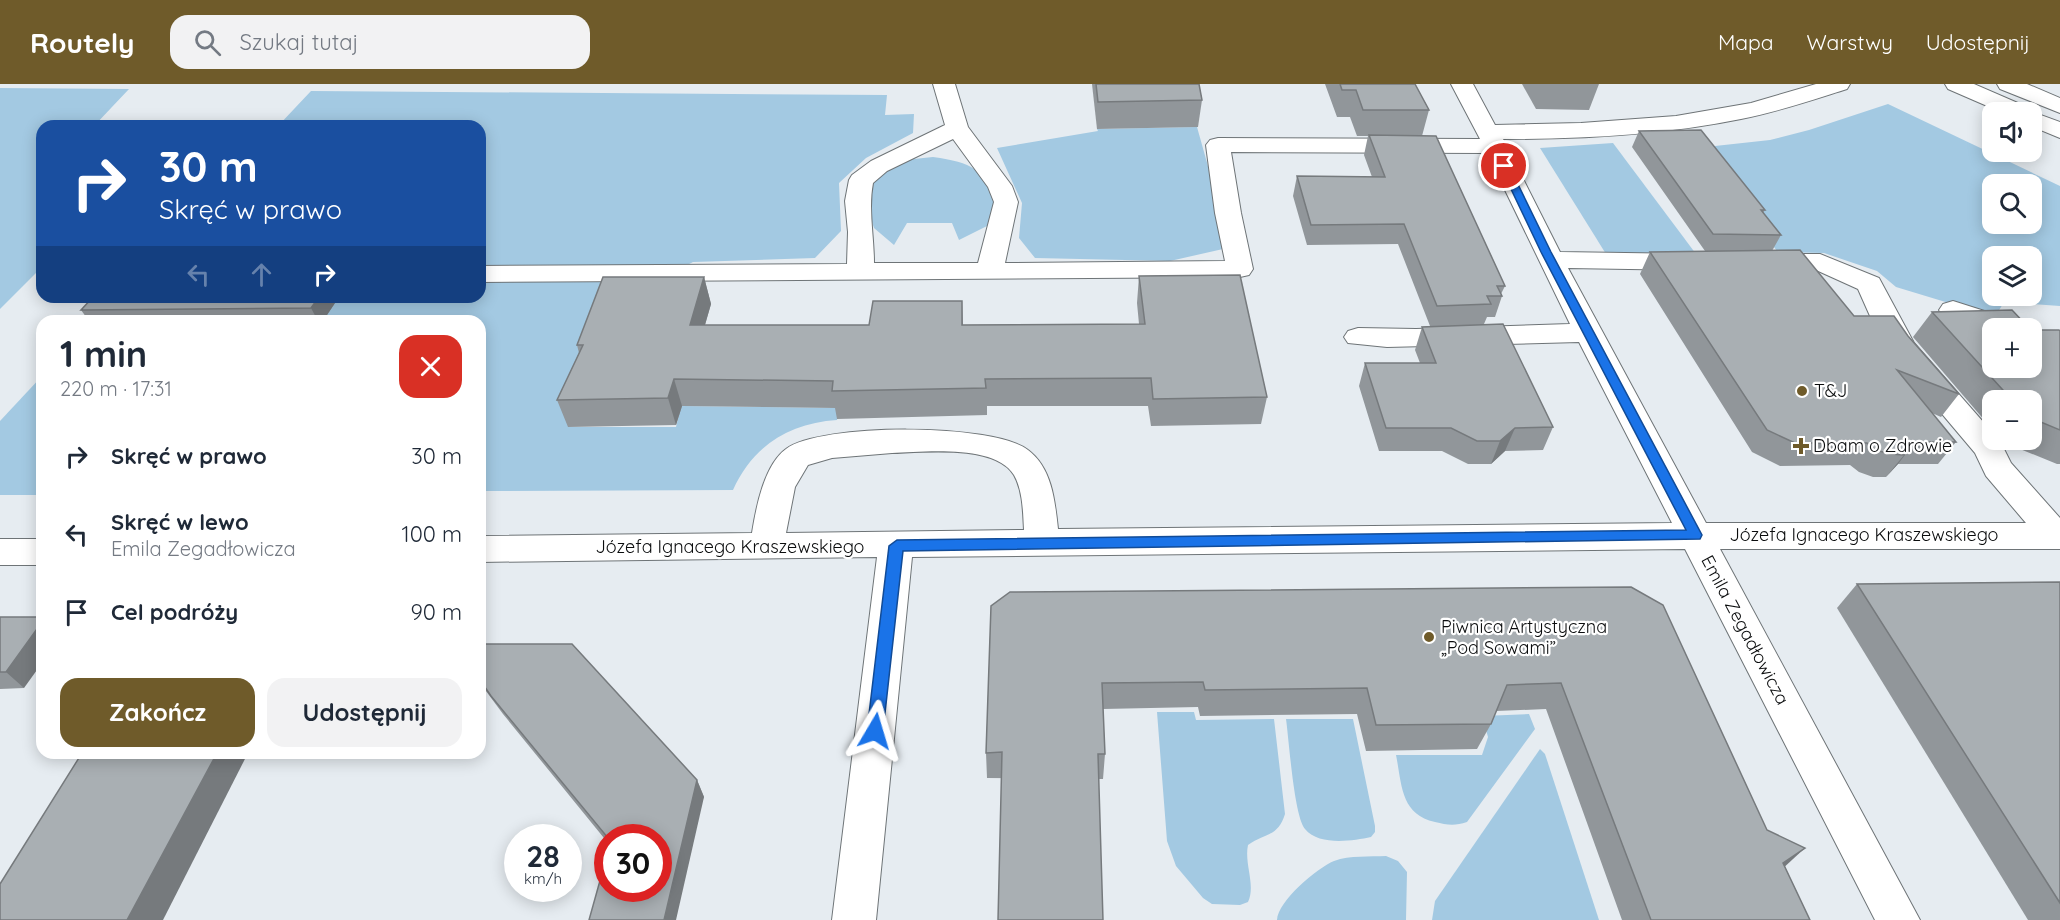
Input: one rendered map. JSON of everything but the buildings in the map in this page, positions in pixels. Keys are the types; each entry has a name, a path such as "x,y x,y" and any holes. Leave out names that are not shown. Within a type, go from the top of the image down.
{"street":[{"path":"944,84 957,128 1000,186 1006,202 989,272"},
{"name":"Emila Zegadłowicza","path":"1462,84 1588,333 1898,920"},
{"path":"486,274 1240,269 1228,213 1218,145 1491,139 1699,119 1757,108 1799,89 1839,84"},
{"path":"1956,84 1996,102"},
{"path":"2008,84 2060,106"},
{"path":"2042,123 2060,131"},
{"path":"860,272 861,232 857,201 861,180 879,165 957,128"},
{"path":"1550,260 1820,262 1869,284 1888,325 1904,350 1989,449 1997,468 2058,536"},
{"path":"1953,310 1982,319"},
{"path":"1358,337 1410,339 1527,332 1588,333"},
{"path":"766,547 785,472 799,456 817,448 842,444 966,442 990,446 1013,454 1024,464 1033,479 1042,543"},
{"name":"Józefa Ignacego Kraszewskiego","path":"486,549 1695,535 2058,536"},
{"path":"854,920 897,546"},
{"path":"0,552 36,552"}],"shaded area":[{"path":"0,88 129,89 100,120 36,120 36,273 0,309"},
{"path":"311,91 887,95 885,115 914,114 913,133 866,158 839,183 841,231 815,258 693,262 612,304 568,427 676,427 681,406 839,408 837,420 803,426 788,432 762,449 741,474 733,490 486,491 486,315 100,315 111,303 486,303 486,120 284,120"},
{"path":"1888,104 1982,149 1982,162 2010,162 2035,174 1982,174 1982,234 2042,234 2042,177 2060,186 2060,306 2042,305 2042,246 1982,246 1982,306 2002,306 1995,317 1896,287 1877,271 1824,253 1778,252 1730,186 1717,158 1715,146 1770,140 1809,130"},
{"path":"1197,127 1227,234 1223,249 1170,261 1035,258 1019,238 1022,203 997,148 1098,131 1097,129"},
{"path":"1613,143 1696,254 1606,254 1540,148"},
{"path":"933,157 958,162 975,169 986,183 996,207 987,226 959,240 952,223 907,223 894,245 874,228 867,207 868,186 881,172 904,160"},
{"path":"36,382 36,495 0,495 0,421"},
{"path":"1157,712 1194,712 1196,720 1274,719 1285,814 1275,831 1248,845 1247,860 1251,889 1248,902 1240,905 1212,904 1203,898 1176,866 1167,841"},
{"path":"1529,714 1535,729 1467,822 1451,825 1435,822 1424,818 1409,805 1402,787 1396,755 1482,755 1488,737 1482,716"},
{"path":"1286,719 1353,719 1375,826 1375,832 1371,837 1345,841 1327,840 1305,829 1295,794"},
{"path":"1540,749 1545,754 1599,920 1432,920 1435,901"},
{"path":"1386,856 1398,861 1407,872 1406,920 1277,920 1279,912 1291,895 1327,865 1347,858"}],"place":[{"name":"T&J","path":"1802,391"},
{"name":"Dbam o Zdrowie","path":"1801,446"},
{"name":"Piwnica Artystyczna „Pod Sowami”","path":"1429,637"}],"route":[{"path":"875,731 897,546 1695,535 1546,252 1504,166"}]}
